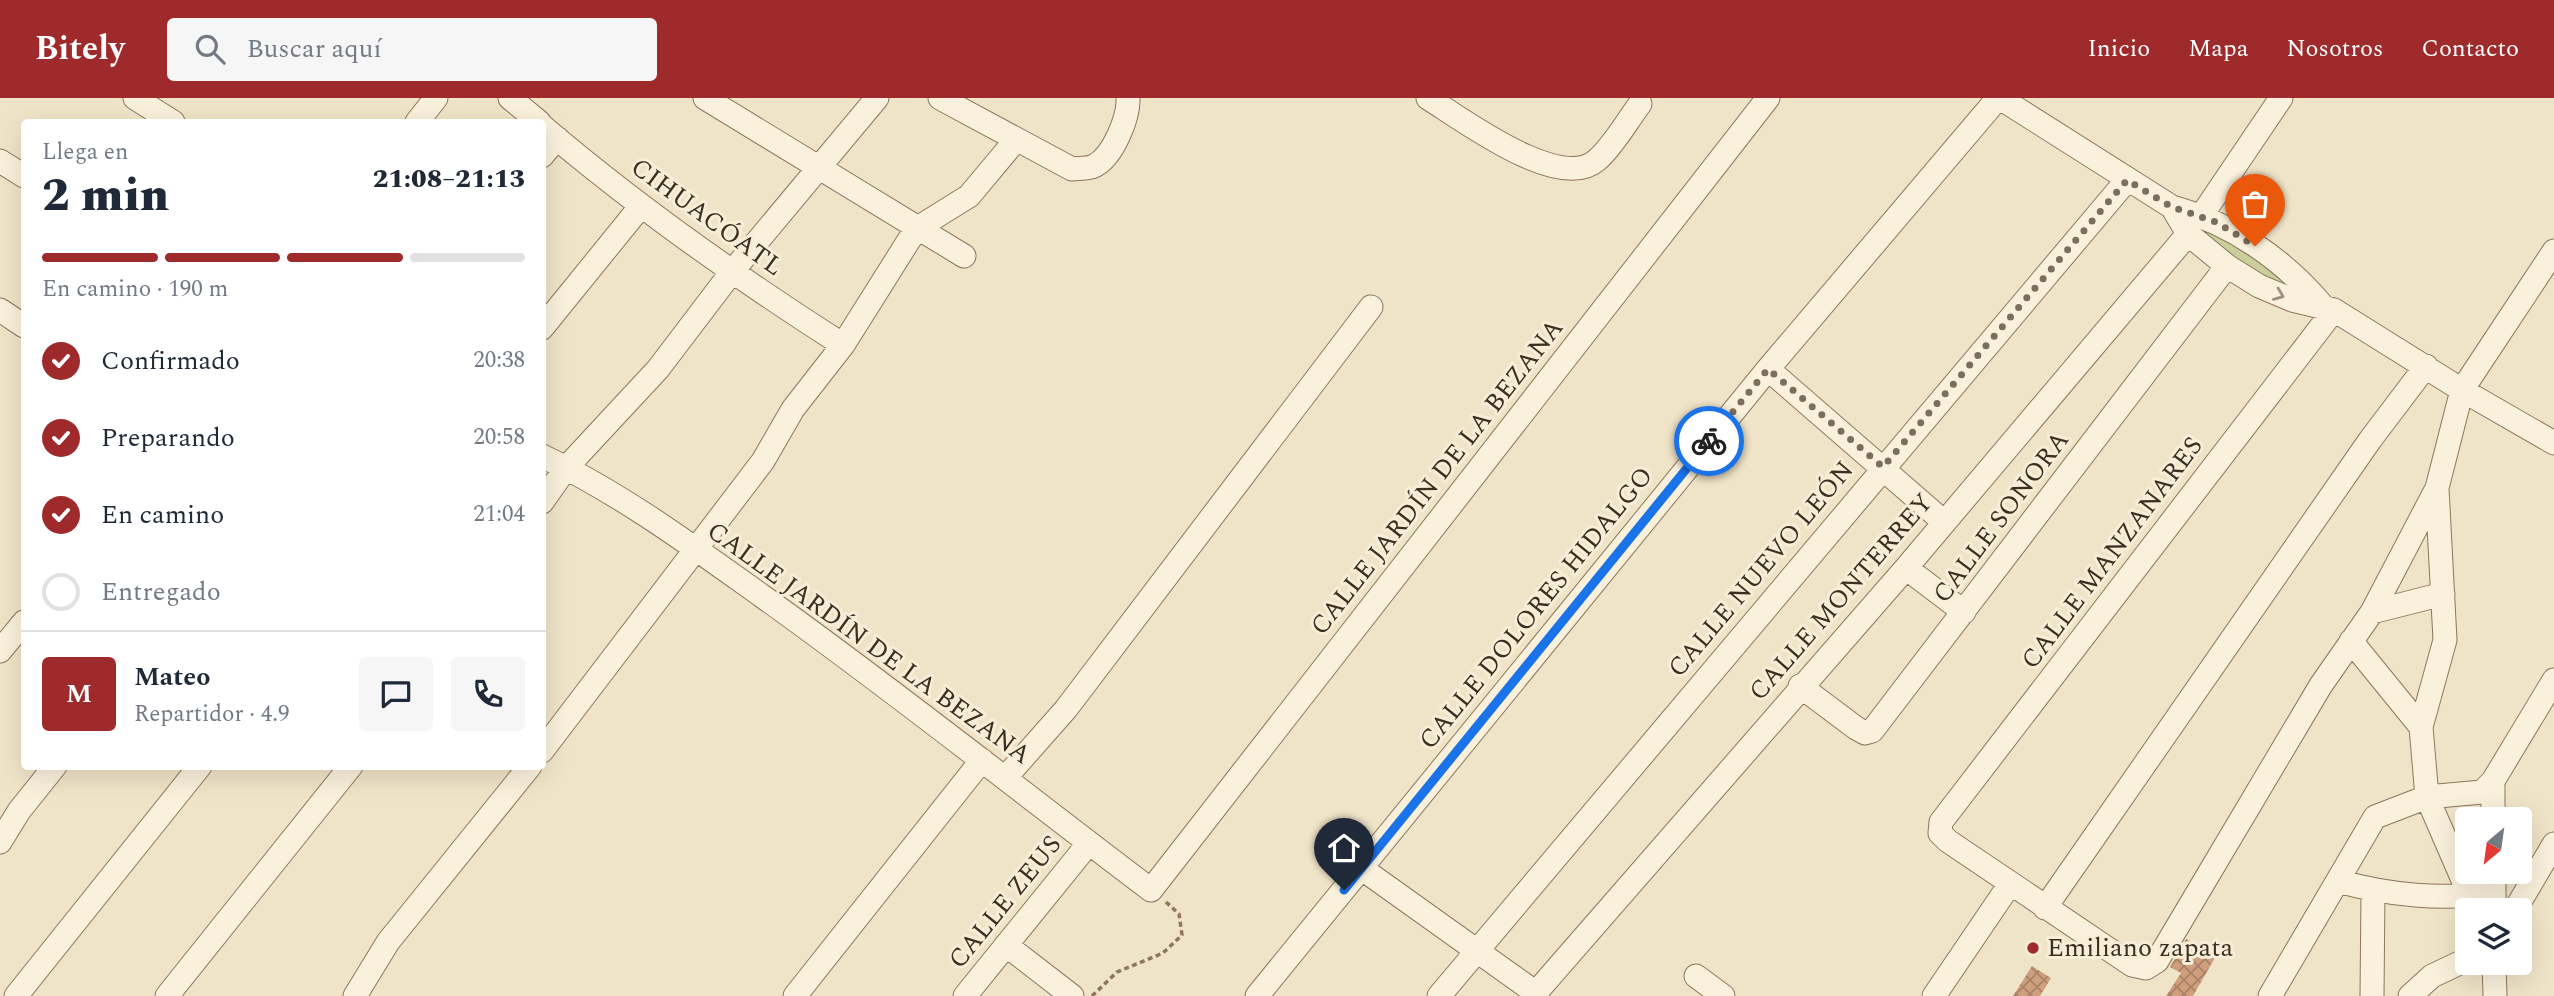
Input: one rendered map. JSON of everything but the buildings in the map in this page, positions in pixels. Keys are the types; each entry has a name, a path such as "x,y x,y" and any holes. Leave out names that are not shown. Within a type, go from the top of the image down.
{"street":[{"path":"135,98 168,119"},
{"path":"419,119 436,98"},
{"name":"CIHUACÓATL","path":"510,98 534,119"},
{"path":"705,98 964,256"},
{"path":"546,496 566,468 659,369 731,273 877,98"},
{"path":"940,98 1015,141 1072,169 1094,167 1106,157 1129,111 1128,98"},
{"path":"1428,98 1526,156 1571,170 1596,161 1640,100"},
{"name":"CALLE JARDÍN DE LA BEZANA","path":"546,458 696,549 868,671 1151,890 1768,98"},
{"path":"1999,98 2172,207 2202,215 2282,264 2328,307 2554,443"},
{"name":"CALLE DOLORES HIDALGO","path":"1257,996 1768,369 1999,98"},
{"path":"2202,215 2281,98"},
{"name":"CIHUACÓATL","path":"546,129 641,206 731,273 843,345"},
{"path":"546,746 763,461 793,409 843,345 916,229 970,196 1015,141"},
{"path":"0,161 21,174"},
{"name":"CALLE NUEVO LEÓN","path":"1440,996 2127,180"},
{"path":"546,323 641,206"},
{"path":"2172,207 2188,234 2227,266 2281,295 2328,307"},
{"name":"CALLE MONTERREY","path":"1534,994 1906,568 2188,234"},
{"path":"1934,996 2010,884 2132,965 2146,968 2157,961 2321,685 2372,612 2437,488 2462,390 2554,251"},
{"name":"CALLE SONORA","path":"1800,687 1856,728 1865,733 1872,731 2227,266"},
{"path":"1005,778 1066,709 1371,307"},
{"name":"CALLE MANZANARES","path":"2010,884 1948,841 1940,833 1941,822 2328,307"},
{"path":"0,310 21,324"},
{"path":"2045,908 2370,440 2426,366"},
{"path":"1768,369 1944,522"},
{"path":"2437,488 2445,640 2421,727 2427,797 2470,896"},
{"path":"1906,568 1964,612"},
{"path":"2372,612 2443,594"},
{"path":"0,652 21,626"},
{"path":"2351,641 2421,727"},
{"path":"2270,996 2375,817 2427,797 2482,792 2493,781 2554,680"},
{"path":"795,996 982,760"},
{"path":"1,840 19,811 52,770"},
{"path":"16,996 197,770"},
{"path":"167,996 348,770"},
{"path":"355,996 387,942 527,770"},
{"path":"2493,781 2493,807"},
{"name":"CALLE ZEUS","path":"965,996 1089,843"},
{"path":"2522,898 2554,844"},
{"path":"1361,868 1479,950 1534,994"},
{"path":"2338,881 2374,891 2470,896 2494,891"},
{"path":"2372,996 2374,891"},
{"path":"1006,945 1072,996"},
{"path":"2410,996 2432,976 2455,965"},
{"path":"2494,975 2494,996"},
{"path":"1696,976 1723,996"}],"path":[{"path":"1092,996 1117,972 1163,953 1182,935 1180,914 1151,890"}],"green space":[{"path":"2201,222 2272,265 2297,294 2264,282 2197,230"}],"way so far":[{"path":"1709,441 1768,369 1883,467 2127,180 2172,207 2202,215 2216,222 2255,246"}],"place":[{"name":"Emiliano zapata","path":"2033,948"}],"route":[{"path":"1344,890 1709,441"}]}
